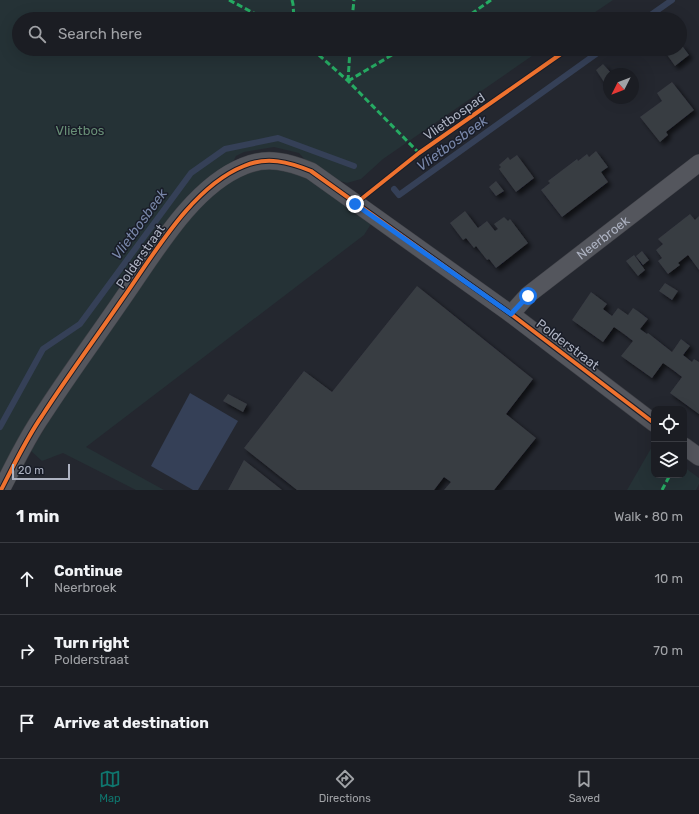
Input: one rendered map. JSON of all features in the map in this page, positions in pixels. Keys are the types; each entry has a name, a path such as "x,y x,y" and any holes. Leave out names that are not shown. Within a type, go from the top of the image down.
{"street":[{"name":"Polderstraat","path":"1,490 41,417 177,221 205,191 223,177 243,166 259,161 277,160 311,171 511,314 651,421"},
{"name":"Neerbroek","path":"511,314 528,296 699,164"},
{"path":"687,448 699,457"}],"green space":[{"name":"Vlietbos","path":"0,0 613,0 595,12 12,12 12,56 532,56 383,159 361,179 347,183 333,179 307,162 299,153 274,147 244,152 236,156 232,164 209,178 0,480"},
{"path":"277,168 299,172 371,224 364,235 86,447 164,490 136,490 63,453 42,461 31,451 62,400 179,227 208,197 232,180 257,170"},
{"path":"651,448 651,478 687,478 687,469 699,478 699,484 696,490 627,490"}],"water":[{"path":"190,393 238,421 198,490 193,490 151,466"}],"building":[{"path":"687,52 689,55 675,66 668,56 687,56"},
{"path":"603,64 607,68 603,68 603,80 596,70"},
{"path":"672,82 694,110 666,132 668,135 660,142 640,117 662,101 657,93"},
{"path":"596,151 608,167 601,172 608,182 562,217 541,190 550,183 548,181 577,159 578,161 587,154 589,157"},
{"path":"517,155 534,178 516,192 499,169 501,167 499,165 508,157 510,160"},
{"path":"496,181 504,191 496,196 489,187"},
{"path":"465,211 478,228 487,221 495,231 498,229 494,224 504,217 508,221 510,219 528,243 496,268 489,259 487,260 476,246 474,248 466,238 463,240 450,223"},
{"path":"690,214 695,220 699,216 699,270 688,255 678,263 680,265 668,274 658,261 662,258 656,250 663,244 658,239"},
{"path":"642,251 649,260 643,265 636,256"},
{"path":"634,255 645,270 638,276 626,261"},
{"path":"665,283 678,291 672,300 659,291"},
{"path":"417,286 533,379 506,414 536,438 494,490 444,490 451,482 444,477 434,490 297,490 244,448 304,371 332,392"},
{"path":"591,292 607,304 603,309 612,316 618,308 628,315 633,308 639,312 648,319 640,329 647,334 648,333 672,352 681,339 690,346 683,355 692,362 694,359 699,362 699,414 670,393 682,377 673,370 663,363 652,378 621,356 633,341 624,334 614,327 603,342 572,320"},
{"path":"228,394 247,404 243,412 223,401"},
{"path":"244,460 282,490 228,490"}],"waterway":[{"name":"Vlietbosbeek","path":"655,12 672,0"},
{"name":"Vlietbosbeek","path":"394,189 399,195 593,56"},
{"name":"Vlietbosbeek","path":"0,427 43,349 80,324 191,173 225,149 278,138 354,166"}],"marked path":[{"path":"229,0 252,12"},
{"path":"292,0 294,12"},
{"path":"353,12 354,0"},
{"path":"474,12 491,0"},
{"path":"320,56 348,81 419,153"},
{"path":"348,81 350,56"},
{"path":"348,81 390,56"},
{"path":"662,490 668,478"}],"cycle path":[{"name":"Vlietbospad","path":"355,204 419,153 558,56"},
{"path":"1,490 20,452 36,425 71,372 175,224 190,206 225,176 244,166 261,161 278,161 311,171 511,314 651,421"}],"route":[{"path":"355,204 479,293 511,314 528,296"}]}
